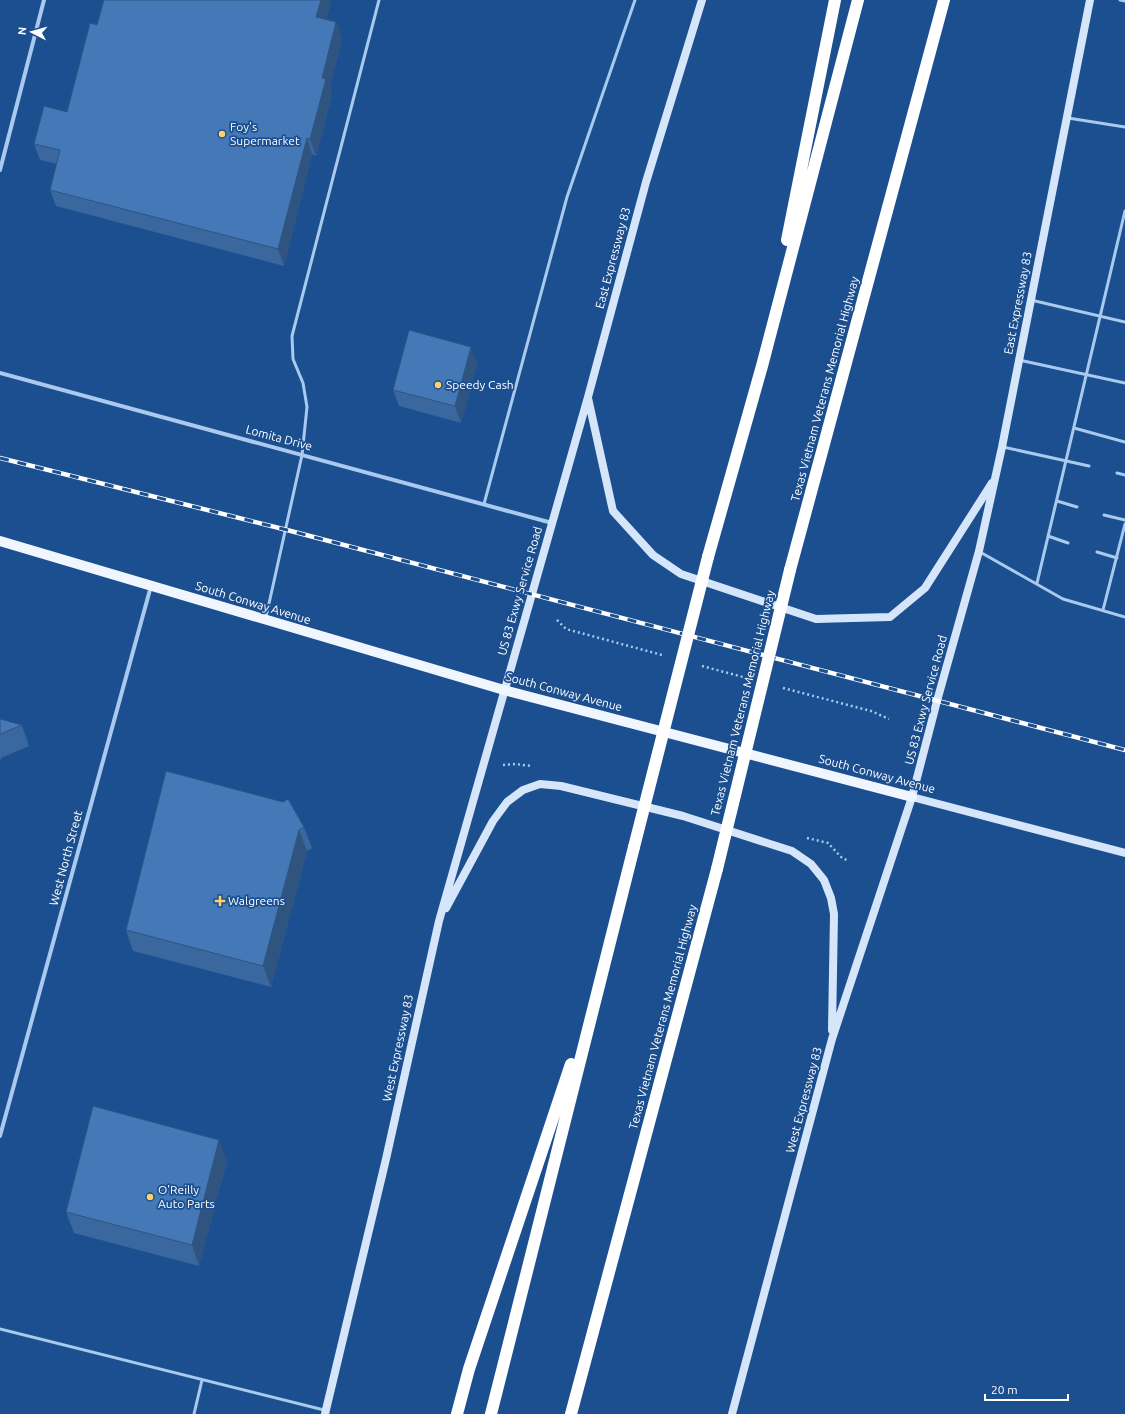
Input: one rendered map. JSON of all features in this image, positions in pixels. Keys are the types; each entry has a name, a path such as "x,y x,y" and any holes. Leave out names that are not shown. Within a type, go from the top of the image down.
{"highway":[{"path":"762,366 835,0"},
{"path":"491,1414 600,978 708,557 762,366 858,0"},
{"name":"Texas Vietnam Veterans Memorial Highway","path":"571,1414 717,869 790,570 944,0"},
{"path":"457,1414 469,1369 600,978"}],"main road":[{"name":"East Expressway 83","path":"552,522 588,397 646,182 702,0"},
{"name":"East Expressway 83","path":"963,609 979,551 1002,447 1090,0"},
{"path":"588,397 613,511 653,555 681,574 816,618 890,617 925,588 995,478"},
{"name":"US 83 Exwy Service Road","path":"504,690 552,522"},
{"name":"South Conway Avenue","path":"0,541 265,621 504,690 1125,853"},
{"name":"US 83 Exwy Service Road","path":"912,797 963,609"},
{"name":"West Expressway 83","path":"325,1412 386,1159 439,921 504,690"},
{"path":"439,921 493,821 507,802 523,790 540,784 561,786 683,816 792,851 811,864 824,880 831,898 834,914 832,1039"},
{"name":"West Expressway 83","path":"732,1414 832,1039 912,797"}],"street":[{"path":"0,170 44,0"},
{"name":"Lomita Drive","path":"0,373 552,522"},
{"name":"West North Street","path":"0,1136 151,586"}],"lane":[{"path":"265,621 287,530 302,455 307,407 303,383 293,359 292,336 379,0"},
{"path":"484,504 567,197 634,0"},
{"path":"1120,0 1125,1"},
{"path":"1067,118 1125,127"},
{"path":"1037,583 1088,375 1125,211"},
{"path":"1030,300 1125,322"},
{"path":"1019,360 1125,383"},
{"path":"1074,428 1125,442"},
{"path":"1002,447 1089,466"},
{"path":"1117,473 1125,475"},
{"path":"1057,501 1077,507"},
{"path":"1104,515 1125,520"},
{"path":"1103,610 1125,524"},
{"path":"1048,536 1068,543"},
{"path":"979,551 1063,599 1125,617"},
{"path":"1097,552 1117,558"},
{"path":"0,1329 325,1412"},
{"path":"194,1414 202,1380"}],"path":[{"path":"557,620 566,629 666,656"},
{"path":"697,664 743,677"},
{"path":"782,688 871,711 889,720"}],"building":[{"path":"104,0 321,0 316,17 336,22 322,78 326,79 310,139 307,138 278,249 50,190 60,150 34,144 44,106 67,112 90,23 97,25"},
{"name":"Speedy Cash","path":"409,330 471,347 455,406 393,390"},
{"path":"0,719 22,725 0,734"},
{"name":"Walgreens","path":"166,771 283,802 288,799 304,827 299,830 263,966 126,930"},
{"name":"O'Reilly Auto Parts","path":"93,1106 219,1140 192,1245 66,1212"}],"railway":[{"path":"0,458 287,530 1125,750"}],"place":[{"name":"Foy's Supermarket","path":"222,134"},
{"name":"Speedy Cash","path":"438,385"},
{"name":"Walgreens","path":"220,901"},
{"name":"O'Reilly Auto Parts","path":"150,1197"}]}
